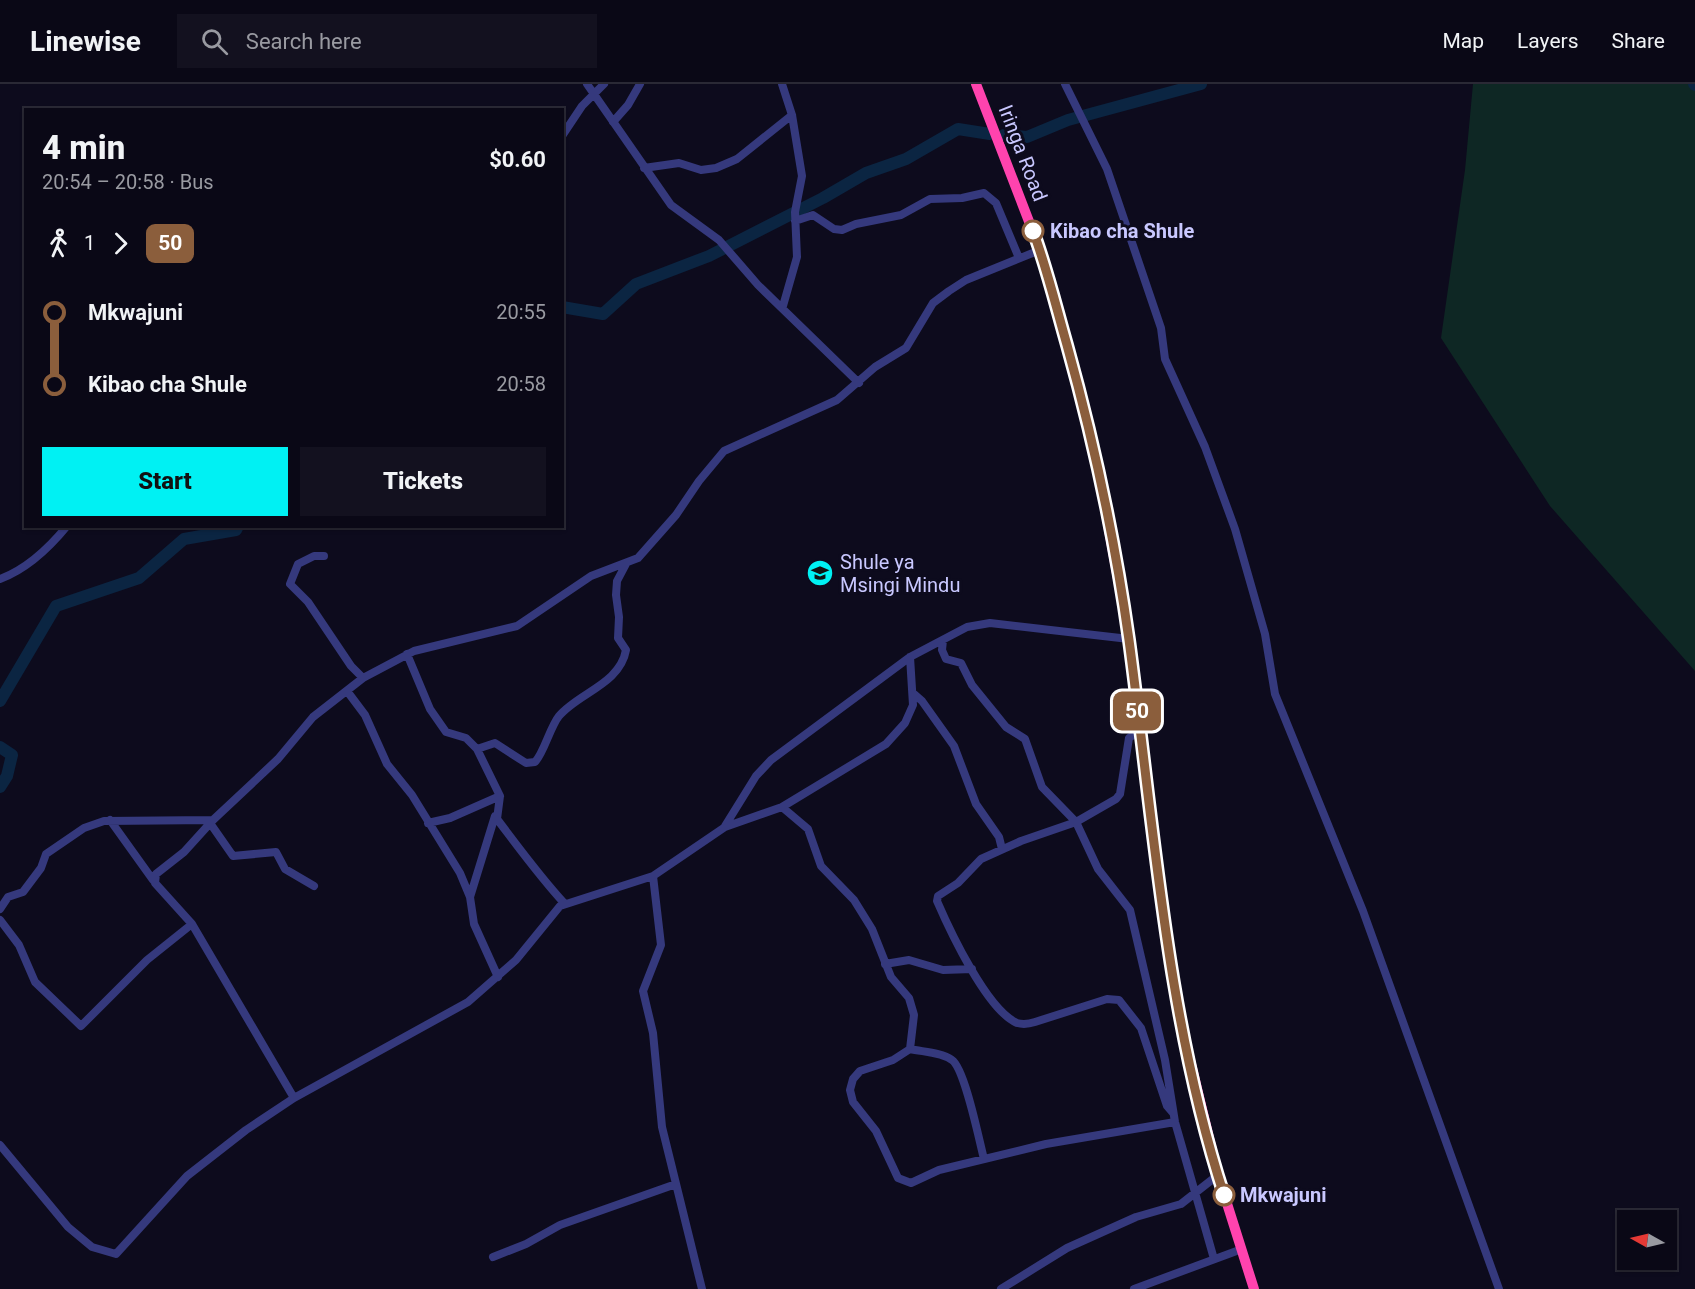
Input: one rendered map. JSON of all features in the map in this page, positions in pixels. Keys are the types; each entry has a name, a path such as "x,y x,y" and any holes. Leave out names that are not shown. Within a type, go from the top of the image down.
{"highway":[{"name":"Iringa Road","path":"976,84 1040,250 1092,437 1129,639 1157,874 1181,1023 1218,1175 1254,1289"}],"street":[{"path":"587,84 671,205 719,240 758,285 783,306 859,383"},
{"path":"564,133 582,106 604,84"},
{"path":"613,122 624,111 640,84"},
{"path":"782,84 792,115 802,176 795,221 797,257 783,306"},
{"path":"1065,84 1107,169 1161,328 1165,360 1205,447 1234,529 1265,634 1275,694 1363,911 1499,1289"},
{"path":"644,168 679,163 701,170 716,168 738,159 792,115"},
{"path":"795,221 813,215 834,228 842,230 856,224 901,215 930,199 961,198 984,193 996,203 1019,258"},
{"path":"153,880 156,874 184,852 278,759 313,717 363,678 406,654 457,639 511,628 536,615 591,576 638,558 676,515 699,481 724,452 826,407 859,383 875,367 906,348 921,321 941,297 966,280 1040,250"},
{"path":"0,579 10,575 39,555 65,528"},
{"path":"324,556 314,556 298,564 293,570 290,584 308,602 351,666 363,678"},
{"path":"477,749 497,744 523,761 536,762 560,715 605,681 619,665 626,651 618,634 620,617 616,586 626,564"},
{"path":"725,827 763,767 910,657 968,627 990,623 1129,639"},
{"path":"943,640 942,650 946,658 961,663 972,685 1006,727 1025,740 1042,787 1076,822 1098,869 1126,903 1134,921 1174,1118 1214,1259"},
{"path":"406,654 430,709 446,732 464,737 477,749 500,796 470,897"},
{"path":"0,1145 68,1227 92,1247 113,1255 187,1176 246,1130 294,1098 468,1002 522,953 558,909 565,904 653,876 725,827 782,807 886,744 905,723 914,694 910,657"},
{"path":"347,691 365,715 387,764 412,795 460,873 470,897 474,924 498,977"},
{"path":"914,694 922,701 954,746 975,804 999,837 1002,849"},
{"path":"1139,731 1129,738 1119,797 1076,822 981,859 958,883 937,898 952,935 972,969 995,1005 1011,1019 1025,1025 1107,999 1119,1000 1141,1028 1167,1106 1174,1118"},
{"path":"428,823 443,820 500,796"},
{"path":"782,807 808,830 821,866 848,894 872,929 885,964 912,1005 914,1026 910,1049"},
{"path":"495,816 511,835 520,852 565,904"},
{"path":"0,909 8,897 23,892 42,868 46,854 84,828 110,820 212,822"},
{"path":"110,820 153,880 192,924 294,1098"},
{"path":"212,822 233,856 276,852 285,869 314,886"},
{"path":"653,876 661,945 643,991 653,1033 662,1127 702,1289"},
{"path":"0,920 19,945 35,982 81,1026 147,960 192,924"},
{"path":"885,964 909,960 943,970 972,969"},
{"path":"984,1159 974,1115 954,1061 943,1055 910,1049 893,1060 860,1071 853,1079 850,1090 853,1102 876,1131 898,1179 911,1182 939,1170 984,1159 1174,1118"},
{"path":"1001,1289 1067,1248 1136,1217 1170,1209 1218,1175"},
{"path":"493,1257 526,1244 560,1225 676,1184"},
{"path":"1134,1289 1242,1250"}],"green space":[{"path":"1473,84 1695,84 1695,671 1550,506 1441,338 1465,170"}],"waterway":[{"path":"1004,135 1027,137 1068,120 1201,84"},
{"path":"564,307 603,314 636,284 709,256 823,198 866,173 906,159 958,129 990,134"},
{"path":"0,701 56,606 139,578 184,539 237,528"},
{"path":"0,747 12,755 7,776 0,787"}],"bus line":[{"name":"50","path":"1033,231 1092,437 1102,485 1129,639 1157,874 1181,1023 1224,1195"}],"place":[{"name":"Kibao cha Shule","path":"1033,231"},
{"name":"Shule ya Msingi Mindu","path":"820,573"},
{"name":"Mkwajuni","path":"1224,1195"}]}
